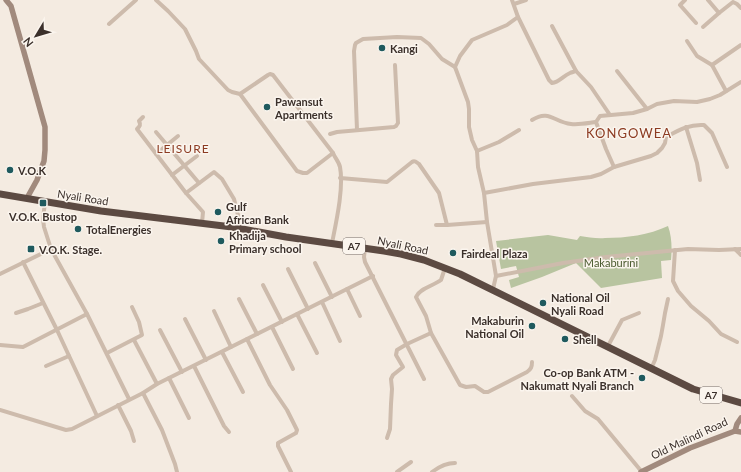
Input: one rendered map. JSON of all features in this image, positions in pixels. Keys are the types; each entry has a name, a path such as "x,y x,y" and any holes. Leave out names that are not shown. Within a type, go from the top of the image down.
{"highway":[{"name":"Nyali Road","path":"0,194 112,212 235,228 413,257 434,263 493,289 693,389 741,403"},
{"name":"Nyali Road","path":"683,383 741,399"}],"street":[{"path":"6,0 11,6 44,126 44,161 37,180 27,198"},
{"path":"109,24 136,0"},
{"path":"156,0 185,29 199,59 228,90 240,94 297,171 307,173 332,154"},
{"path":"526,0 513,2 518,18 549,80 552,84 554,84 570,73 576,71"},
{"path":"685,0 680,5 696,23"},
{"path":"708,0 719,13"},
{"path":"703,27 733,2 741,8"},
{"path":"455,67 460,56 472,40 507,25 518,18"},
{"path":"552,26 576,71 591,87 610,116"},
{"path":"358,130 354,51 355,45 359,41 363,39 397,37 421,38 429,44 442,59 455,67 468,102 469,127 472,140 477,151 478,167 484,193 496,276 493,289"},
{"path":"687,41 697,56 712,65 726,91"},
{"path":"712,65 741,45"},
{"path":"330,134 396,126 398,123 395,65"},
{"path":"617,71 647,109"},
{"path":"240,94 268,75 273,75 340,166 340,192 332,243"},
{"path":"596,122 600,116 633,113 657,104 674,101 697,102 710,99 720,95 741,82"},
{"path":"532,120 540,116 549,116 558,121 570,124 596,122"},
{"path":"143,117 139,121 140,126 137,129 186,193 203,212 202,223"},
{"path":"596,122 614,167"},
{"path":"484,193 533,184 591,177 601,174 614,167 657,153 665,143 666,137 691,125 704,125 708,128 712,133 727,168"},
{"path":"686,127 697,163 700,180"},
{"path":"477,151 499,142 519,130"},
{"path":"156,132 199,183"},
{"path":"156,154 178,136"},
{"path":"172,175 197,156"},
{"path":"340,178 388,182 412,162 416,161 439,193 447,225"},
{"path":"186,193 214,172 222,179 234,199 238,215 235,228"},
{"path":"45,202 43,219 44,227 51,249 87,314 129,399"},
{"path":"436,225 487,222"},
{"path":"365,248 365,262 424,378"},
{"path":"0,274 51,249"},
{"path":"496,276 586,259 688,249 741,249"},
{"path":"735,249 741,256"},
{"path":"675,250 673,280 678,291 691,306 709,321 721,334 737,342"},
{"path":"23,262 97,416"},
{"path":"315,263 332,297"},
{"path":"445,268 441,280 421,291 416,297 426,316 431,333 460,385 463,387 475,386 484,392 488,392 527,372 532,366 532,362"},
{"path":"288,269 308,309"},
{"path":"0,410 66,430 72,429 157,384 373,276"},
{"path":"263,285 282,322"},
{"path":"348,289 360,316"},
{"path":"239,299 257,334"},
{"path":"651,368 655,360 661,336 668,299"},
{"path":"322,302 340,341"},
{"path":"16,313 43,303"},
{"path":"107,353 142,335 139,322 132,307"},
{"path":"214,311 230,347"},
{"path":"608,346 622,320 639,313"},
{"path":"0,345 23,347 87,314"},
{"path":"297,314 317,353"},
{"path":"185,319 206,360"},
{"path":"272,327 293,369"},
{"path":"160,330 182,372"},
{"path":"387,438 390,430 391,379 393,375 403,366 396,355 397,350 431,333"},
{"path":"247,339 270,385 287,410 297,430 296,433 278,443 278,446 291,472"},
{"path":"134,340 157,384"},
{"path":"222,352 243,392"},
{"path":"46,366 69,356"},
{"path":"194,366 224,426 229,432"},
{"path":"169,378 189,418"},
{"path":"142,393 162,430 177,472"},
{"path":"572,396 585,411 598,419 641,472"},
{"path":"118,405 134,441"},
{"name":"Old Malindi Road","path":"641,472 690,448 738,432 737,424 741,418"},
{"path":"397,472 411,462"},
{"path":"432,472 448,463 456,463"}],"green space":[{"name":"Makaburini","path":"668,226 672,252 671,260 661,261 662,278 601,288 576,263 511,288 509,280 519,277 516,266 501,269 496,241 548,235 577,240 580,236 599,238 621,237 645,234"}],"place":[{"name":"Kangi","path":"382,48"},
{"name":"Pawansut Apartments","path":"267,107"},
{"name":"V.O.K","path":"10,170"},
{"name":"V.O.K. Bustop","path":"43,203"},
{"name":"Gulf African Bank","path":"218,212"},
{"name":"TotalEnergies","path":"78,229"},
{"name":"Khadija Primary school","path":"221,241"},
{"name":"V.O.K. Stage.","path":"31,249"},
{"name":"Fairdeal Plaza","path":"453,253"},
{"name":"National Oil Nyali Road","path":"543,303"},
{"name":"Makaburin National Oil","path":"532,326"},
{"name":"Shell","path":"565,339"},
{"name":"Co-op Bank ATM - Nakumatt Nyali Branch","path":"642,378"}],"district":[{"name":"KONGOWEA","path":"629,133"},
{"name":"LEISURE","path":"183,148"}]}
